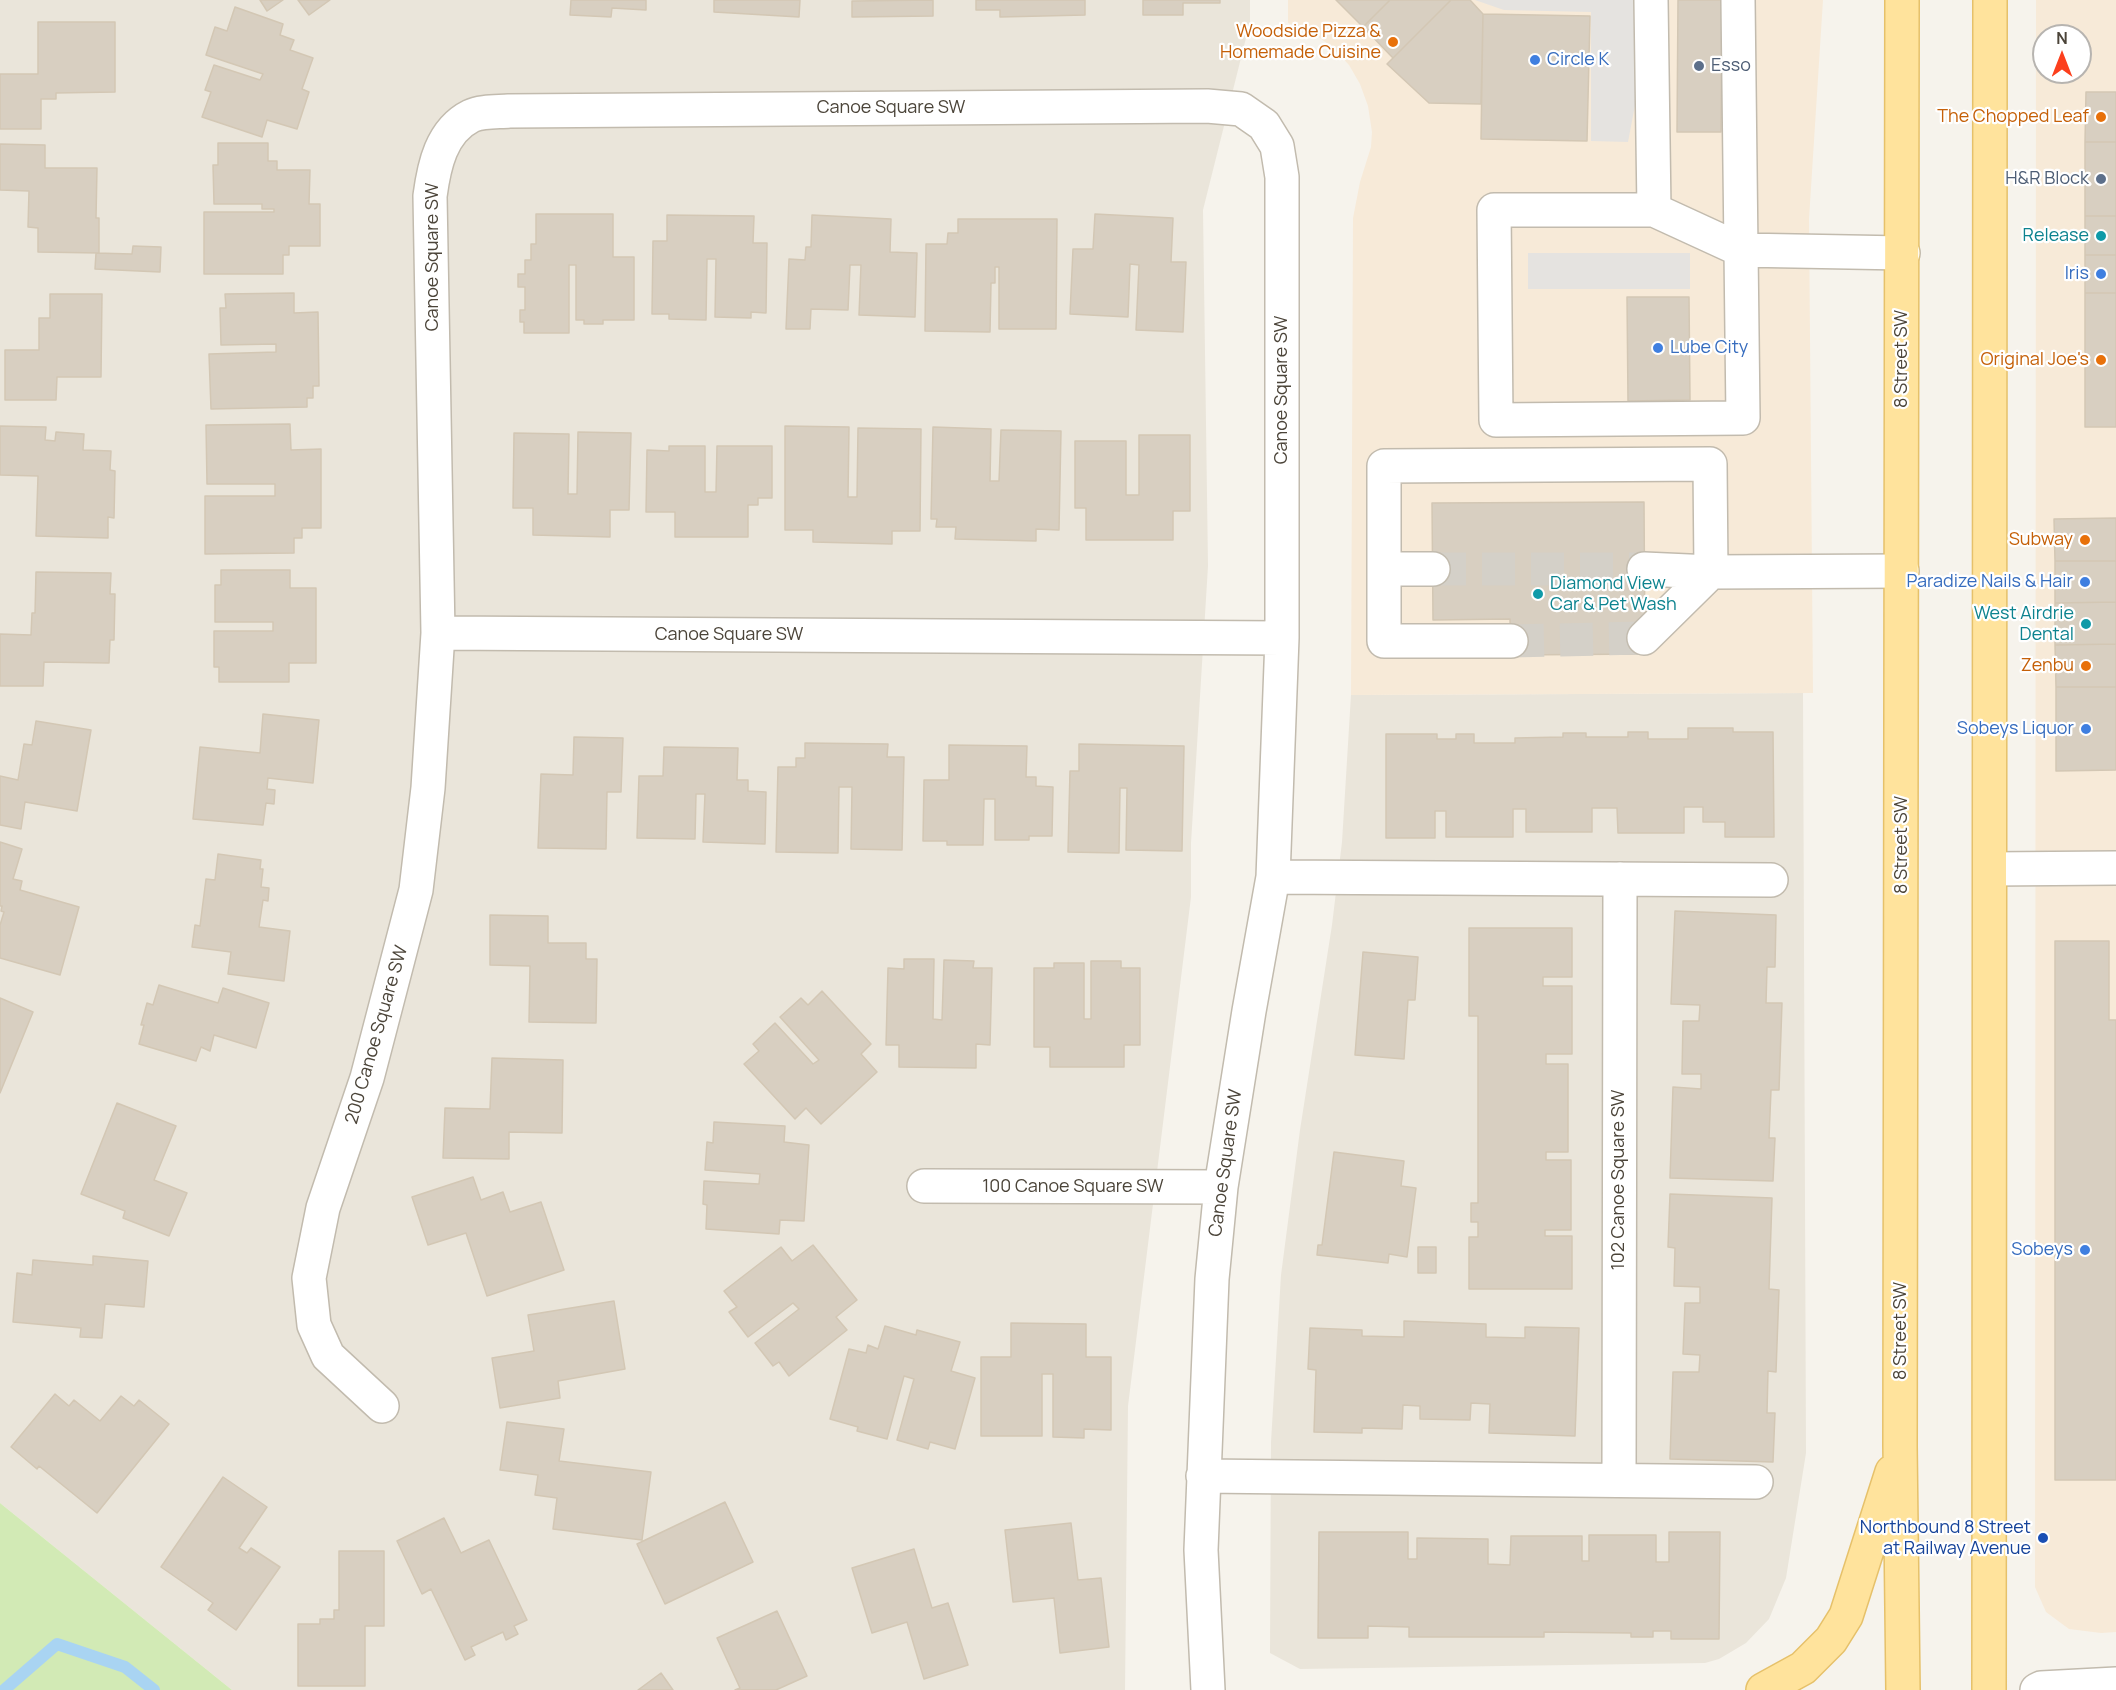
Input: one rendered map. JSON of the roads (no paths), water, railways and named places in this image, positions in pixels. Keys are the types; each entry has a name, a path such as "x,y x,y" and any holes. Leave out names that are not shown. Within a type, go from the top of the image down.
{"main road":[{"path":"1894,0 1902,75"},
{"name":"8 Street SW","path":"1902,0 1900,1445 1903,1690"},
{"path":"1989,1690 1990,0"},
{"path":"1763,1690 1803,1668 1831,1640 1846,1616 1900,1445"}],"street":[{"path":"1651,0 1654,210"},
{"path":"1738,0 1742,250 1743,418 1496,420 1494,210 1654,210 1742,250 1903,253"},
{"name":"Canoe Square SW","path":"1208,1690 1201,1550 1212,1279 1221,1187 1273,877 1282,638 1282,177 1277,146 1264,125 1241,109 1207,106 520,111 472,115 449,133 434,164 430,196 438,633 1282,638"},
{"path":"1644,638 1711,572 1710,418"},
{"path":"1510,641 1384,641 1384,466 1710,464"},
{"path":"1384,569 1433,569"},
{"path":"1644,569 1711,572 1902,571"},
{"name":"200 Canoe Square SW","path":"382,1406 328,1356 314,1325 309,1278 323,1208 367,1078 416,890 428,788 438,633"},
{"path":"1990,869 2116,868"},
{"path":"1273,877 1771,880"},
{"name":"102 Canoe Square SW","path":"1619,1480 1620,879"},
{"name":"100 Canoe Square SW","path":"924,1186 1221,1187"},
{"path":"1203,1476 1756,1482"},
{"path":"2037,1690 2116,1684"}],"waterway":[{"path":"4,1690 57,1644 125,1667 154,1690"}],"tunnel":[{"path":"1433,569 1644,569"},
{"path":"1511,641 1644,638"}],"place":[{"name":"Woodside Pizza & Homemade Cuisine","path":"1393,42"},
{"name":"Circle K","path":"1535,60"},
{"name":"Esso","path":"1699,66"},
{"name":"The Chopped Leaf","path":"2101,117"},
{"name":"H&R Block","path":"2101,179"},
{"name":"Release","path":"2101,236"},
{"name":"Iris","path":"2101,274"},
{"name":"Lube City","path":"1658,348"},
{"name":"Original Joe's","path":"2101,360"},
{"name":"Subway","path":"2085,540"},
{"name":"Paradize Nails & Hair","path":"2085,582"},
{"name":"Diamond View Car & Pet Wash","path":"1538,594"},
{"name":"West Airdrie Dental","path":"2086,624"},
{"name":"Zenbu","path":"2086,666"},
{"name":"Sobeys Liquor","path":"2086,729"},
{"name":"Sobeys","path":"2085,1250"},
{"name":"Northbound 8 Street at Railway Avenue","path":"2043,1538"}]}
